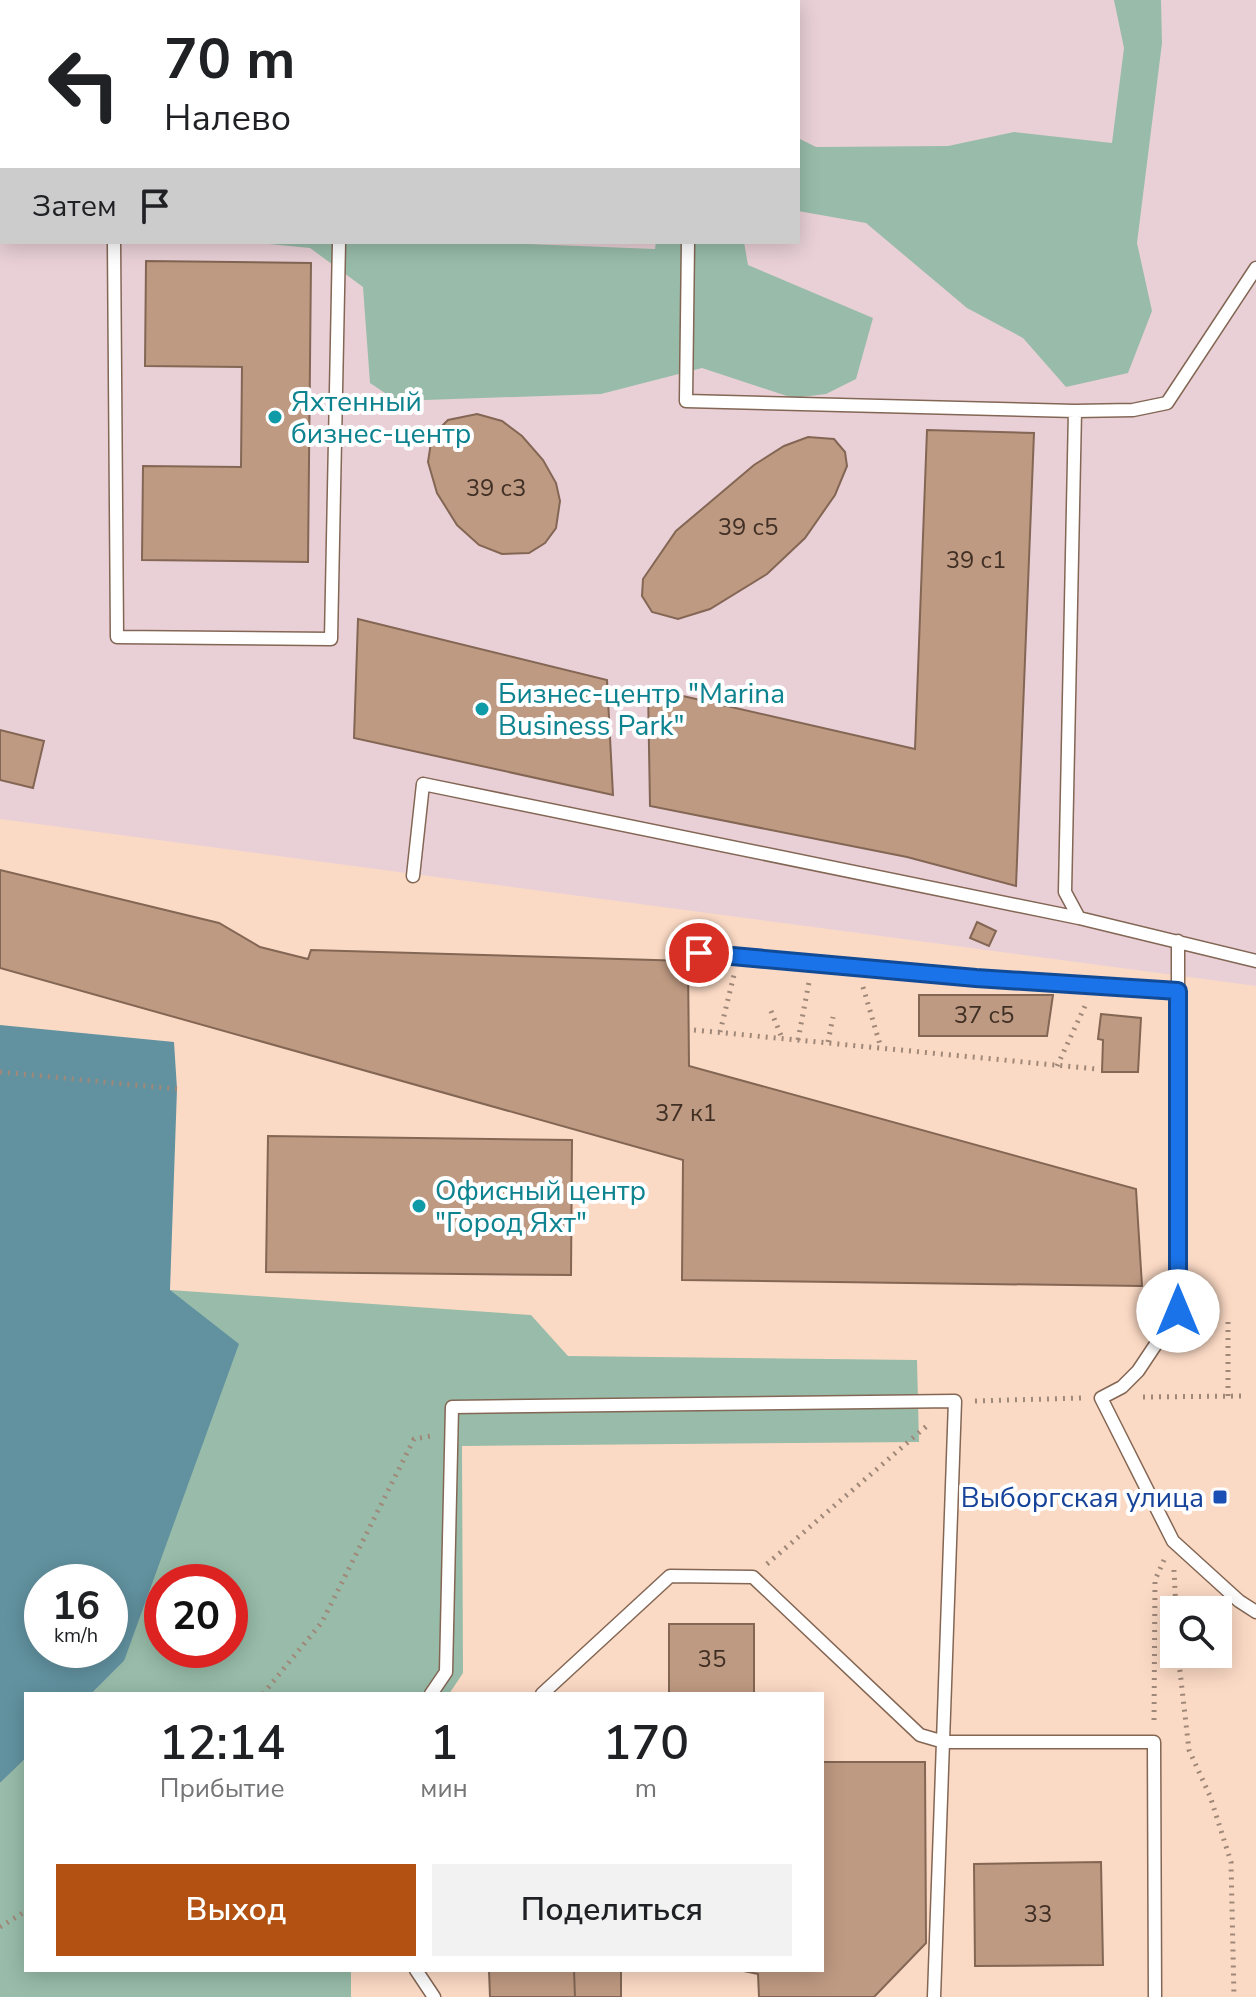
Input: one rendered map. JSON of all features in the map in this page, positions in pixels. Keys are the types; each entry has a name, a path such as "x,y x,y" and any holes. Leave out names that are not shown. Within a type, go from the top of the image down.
{"lane":[{"path":"114,244 117,637 331,639 339,244"},
{"path":"688,244 686,401 1075,411 1133,410 1167,403 1256,268"},
{"path":"1075,411 1065,892 1079,918"},
{"path":"413,876 423,784 1079,918 1256,961"},
{"path":"1178,941 1178,1311 1138,1371 1122,1387 1101,1398 1173,1541 1239,1601 1256,1612"},
{"path":"699,953 976,978 1178,991"},
{"path":"432,1692 446,1672 452,1407 955,1401 934,1997"},
{"path":"544,1692 670,1576 753,1577 920,1735 944,1742 1154,1742 1155,1997"},
{"path":"417,1972 434,1997"}],"path":[{"path":"720,1032 736,968"},
{"path":"798,1040 811,974"},
{"path":"861,978 881,1048"},
{"path":"1057,1066 1085,1006"},
{"path":"771,1011 782,1038"},
{"path":"828,1042 833,1017"},
{"path":"694,1030 1096,1069"},
{"path":"0,1072 177,1089"},
{"path":"1228,1320 1228,1396 1245,1396"},
{"path":"753,1577 955,1401"},
{"path":"265,1692 322,1622 414,1439 451,1432"},
{"path":"1154,1742 1155,1580 1173,1541"},
{"path":"1180,1668 1189,1750 1210,1796 1231,1862 1234,1997"},
{"path":"0,1927 24,1912"}],"shaded area":[{"path":"800,0 1256,0 1256,986 0,819 0,244 800,244"}],"green space":[{"path":"1114,0 1161,0 1162,43 1137,243 1152,311 1128,373 1066,387 1023,338 967,308 866,223 800,211 800,139 816,147 948,146 1014,132 1112,143 1124,48"},
{"path":"269,244 529,244 655,249 656,244 744,244 748,265 873,318 856,379 826,394 793,398 702,368 601,394 397,401 370,383 363,287 310,248"},
{"path":"170,1290 531,1315 568,1356 917,1360 919,1442 462,1446 463,1673 450,1692 93,1692 117,1668 128,1668 128,1629"},
{"path":"24,1760 24,1972 351,1972 351,1997 0,1997 0,1783"}],"water":[{"path":"0,1025 174,1042 177,1089 170,1290 239,1344 159,1564 144,1564 144,1606 128,1650 128,1564 24,1564 24,1668 117,1668 93,1692 24,1692 24,1760 0,1783"}],"building":[{"name":"Яхтенный бизнес-центр","path":"146,261 311,263 308,562 142,560 143,466 241,467 242,367 145,366"},
{"path":"477,414 502,421 522,436 543,460 556,483 560,501 556,528 545,543 529,553 502,554 479,545 457,525 437,493 428,462 432,436 448,420"},
{"path":"927,430 1034,433 1016,886 907,857 650,806 648,688 915,749"},
{"path":"808,437 834,439 845,452 847,466 835,495 805,538 767,574 710,609 678,619 652,612 642,596 643,579 676,531 754,465 784,446"},
{"name":"Бизнес-центр \"Marina Business Park\"","path":"358,619 607,680 613,795 354,738"},
{"path":"0,730 44,741 33,788 0,780"},
{"path":"0,870 219,923 260,947 308,959 311,950 688,961 689,1066 1136,1189 1142,1286 682,1280 683,1160 0,968"},
{"path":"977,922 996,931 989,946 970,938"},
{"path":"919,995 1053,995 1047,1036 919,1036"},
{"path":"1101,1014 1141,1018 1138,1072 1102,1072 1103,1040 1098,1039"},
{"name":"Офисный центр \"Город Яхт\"","path":"268,1136 572,1140 571,1275 266,1272"},
{"path":"669,1624 754,1624 754,1692 669,1692"},
{"path":"669,1624 754,1624 754,1692 669,1692"},
{"path":"824,1762 925,1762 926,1943 874,1997 759,1997 758,1974 748,1972 824,1972"},
{"path":"1101,1862 1103,1965 975,1966 974,1864"},
{"path":"489,1972 621,1972 621,1997 490,1997"},
{"path":"489,1972 574,1972 575,1997 490,1997"}],"place":[{"name":"Яхтенный бизнес-центр","path":"275,417"},
{"name":"Бизнес-центр \"Marina Business Park\"","path":"482,709"},
{"name":"Офисный центр \"Город Яхт\"","path":"419,1206"},
{"name":"Выборгская улица","path":"1220,1497"}],"route":[{"path":"699,953 976,978 1178,991 1178,1311"}]}
